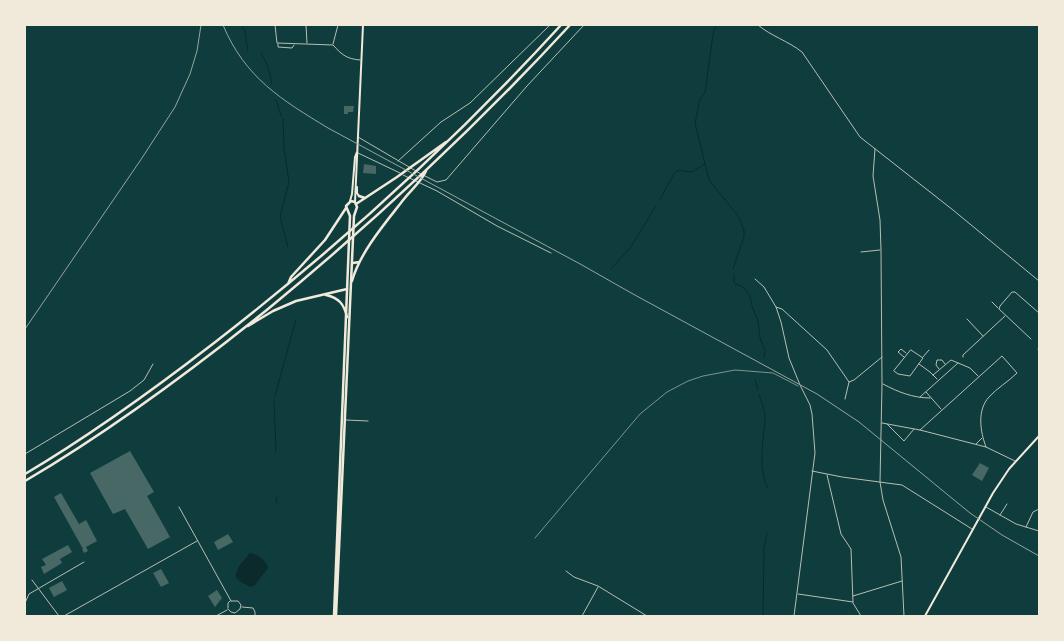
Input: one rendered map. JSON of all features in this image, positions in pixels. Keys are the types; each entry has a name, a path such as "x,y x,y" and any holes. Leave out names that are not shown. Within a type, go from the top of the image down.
{"main road":[{"path":"335,616 355,211 357,208 356,168 362,25"},
{"path":"25,474 103,424 160,384 287,285 421,167 561,25"},
{"path":"25,481 98,435 174,382 244,328 364,228 505,93 570,25"},
{"path":"356,204 416,164 440,144 449,140"},
{"path":"287,285 291,277 325,240 346,208 352,194 356,168"},
{"path":"244,328 253,325 273,311 288,304 348,289 360,261 389,218 423,177 426,170"},
{"path":"356,177 357,193 359,196 366,198"},
{"path":"349,202 353,201 356,204"},
{"path":"344,420 350,212 346,208"},
{"path":"350,212 355,211"},
{"path":"349,258 353,262"},
{"path":"353,262 360,261"},
{"path":"324,295 334,297 342,302 347,316"},
{"path":"925,616 985,506 1015,461 1039,436"}],"street":[{"path":"275,25 278,47 292,48 294,44"},
{"path":"306,25 307,44"},
{"path":"333,45 338,25"},
{"path":"398,161 440,122 470,103 550,25"},
{"path":"357,138 434,181 446,180 514,100 584,25"},
{"path":"758,25 802,52 853,130 1039,281"},
{"path":"278,43 333,45 348,59 361,60"},
{"path":"875,149 873,176 880,220 881,250 882,422 880,482 883,500 900,553 904,616"},
{"path":"357,151 437,191 498,226 551,253"},
{"path":"861,252 881,250"},
{"path":"754,279 764,287 776,307 789,358 810,405 812,414 815,453 794,616"},
{"path":"999,309 1012,292 1016,292 1039,313"},
{"path":"992,302 1031,339"},
{"path":"776,307 782,308 827,350 849,382 845,399"},
{"path":"963,357 1006,315"},
{"path":"967,319 983,336"},
{"path":"905,357 899,352 900,350 907,354"},
{"path":"923,358 912,350 894,371 897,374 910,376 929,350"},
{"path":"920,430 1002,356 1016,373 989,397 983,407 982,437 986,447"},
{"path":"849,382 882,357"},
{"path":"939,369 936,365 936,360 942,360 945,364"},
{"path":"933,375 951,360 970,368 979,377"},
{"path":"920,397 958,363"},
{"path":"25,454 130,391 144,380 153,364"},
{"path":"919,364 938,381"},
{"path":"882,384 902,393 930,398"},
{"path":"926,392 941,410"},
{"path":"344,420 368,422"},
{"path":"882,422 986,447 1015,461"},
{"path":"887,424 904,441 914,429"},
{"path":"975,444 982,437"},
{"path":"812,471 902,485 972,529"},
{"path":"827,474 841,534 851,549 853,602 861,616"},
{"path":"1000,515 1007,504"},
{"path":"179,506 231,601"},
{"path":"985,506 1016,524 1039,531"},
{"path":"1026,528 1033,512 1039,509"},
{"path":"64,616 197,541"},
{"path":"25,603 29,594 84,562"},
{"path":"566,571 574,577 598,586 647,616"},
{"path":"32,580 59,616"},
{"path":"853,596 903,581"},
{"path":"582,616 598,586"},
{"path":"797,594 853,602"},
{"path":"228,609 228,604 231,601 237,600 241,607"},
{"path":"228,609 235,613 241,607"},
{"path":"241,607 252,608 255,616"},
{"path":"216,616 228,609"}],"path":[{"path":"534,538 640,414 667,392 688,381 703,376 735,370 772,374 801,387"}],"water":[{"path":"250,553 261,558 268,568 254,586 250,587 235,576 239,566"}],"building":[{"path":"344,106 354,106 353,112 344,114"},
{"path":"364,164 376,166 376,174 363,173"},
{"path":"130,451 154,492 147,496 170,537 148,549 125,509 113,514 90,473"},
{"path":"980,463 989,468 982,481 972,475"},
{"path":"61,493 79,524 86,520 97,541 86,547 88,551 84,553 54,497"},
{"path":"228,534 233,542 218,550 214,542"},
{"path":"68,545 72,552 60,559 62,563 44,574 41,567 46,565 42,559"},
{"path":"161,569 169,583 161,587 153,573"},
{"path":"62,581 67,590 54,597 49,588"},
{"path":"217,590 222,598 215,607 208,596"}],"waterway":[{"path":"242,25 248,51"},
{"path":"716,25 713,34 705,93 700,99 695,123 709,180 738,216 744,230 744,237 733,269"},
{"path":"261,54 267,65 272,84"},
{"path":"276,100 281,116"},
{"path":"283,118 284,148 289,182 280,217 288,247"},
{"path":"660,199 678,170 692,172 705,164"},
{"path":"611,269 630,248 656,206"},
{"path":"734,274 734,283 743,287 750,296 765,351 764,358"},
{"path":"275,396 296,319"},
{"path":"755,379 758,390"},
{"path":"759,394 765,414 762,462 768,489"},
{"path":"274,400 275,453"},
{"path":"276,503 277,497"},
{"path":"763,616 764,548 767,533"}],"railway":[{"path":"25,329 175,107 190,74 197,51 201,25"},
{"path":"223,25 242,60 266,86 295,108 328,128 817,394 859,422 970,513 1002,535 1039,556"}]}
